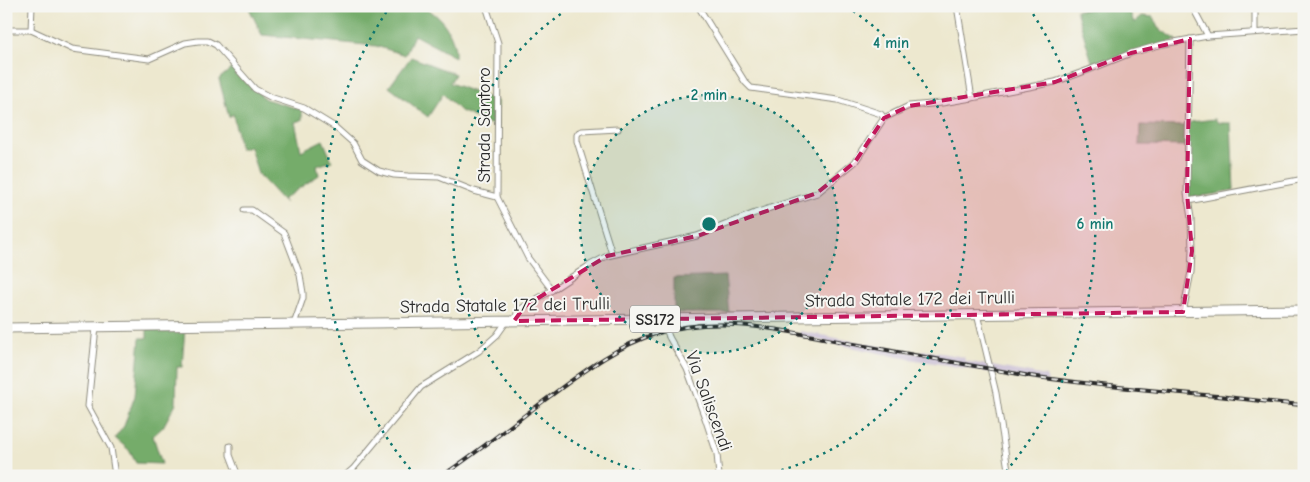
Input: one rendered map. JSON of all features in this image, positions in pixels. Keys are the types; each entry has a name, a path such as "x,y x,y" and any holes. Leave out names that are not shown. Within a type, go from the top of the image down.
{"main road":[{"name":"Strada Statale 172 dei Trulli","path":"6,328 977,313 1304,310"}],"street":[{"path":"31,30 32,6"},
{"name":"Strada Santoro","path":"486,6 498,43 497,197 528,258 552,290"},
{"path":"698,6 745,82 751,88 838,100 881,114 884,118"},
{"path":"957,6 972,98"},
{"path":"1192,6 1208,36"},
{"path":"1255,32 1256,6"},
{"path":"345,476 353,469 421,387 479,351 524,306 590,265 612,254 697,236 755,213 817,193 856,162 884,118 909,106 942,103 1055,82 1131,53 1163,44 1208,36 1304,28"},
{"path":"6,30 31,30 72,49 149,59 185,43 208,42 216,45 255,89 270,97 304,108 335,126 353,142 362,160 379,171 408,176 439,177 474,191 497,197"},
{"path":"1184,312 1192,265 1192,243 1187,193 1190,39"},
{"path":"612,254 577,135 582,131 618,129"},
{"path":"1188,201 1304,179"},
{"path":"244,210 252,210 284,233 300,275 303,293 294,324"},
{"path":"977,313 996,393 1009,476"},
{"name":"Via Saliscendi","path":"701,318 690,324 668,326 666,328 687,369 705,418 717,454 719,476"},
{"path":"96,327 88,406 109,442 115,476"},
{"path":"230,446 230,455 238,476"}],"highlighted area":[{"path":"1190,39 1187,193 1192,251 1183,312 514,321 525,306 607,256 697,236 817,193 855,162 884,118 909,106 1055,82 1131,53"}],"shaded area":[{"path":"800,331 921,354 922,350 964,357 965,361 1046,376 1048,382 898,357 799,336"}],"green space":[{"path":"248,6 424,6 440,19 446,27 453,42 455,57 414,35 405,55 376,46 262,35"},
{"path":"1091,6 1128,6 1134,23 1142,16 1153,17 1158,28 1177,40 1093,65 1076,10 1087,10"},
{"path":"411,57 455,74 450,83 497,101 497,127 460,111 443,94 428,117 389,87"},
{"path":"232,68 265,99 302,110 302,120 295,122 301,151 323,140 332,161 317,166 319,175 282,200 258,174 250,147 240,149 233,114 229,117 219,79"},
{"path":"1215,119 1219,123 1231,123 1234,191 1190,198 1186,146 1139,145 1140,125 1186,126 1191,122"},
{"path":"725,276 729,313 674,313 674,278"},
{"path":"185,328 182,367 177,367 176,403 163,427 153,436 162,464 136,463 129,450 115,438 124,426 135,396 140,338 147,338 147,329"}],"railway":[{"path":"442,476 574,378 613,353 640,339 655,334 705,325 730,325 780,330 1030,376 1124,388 1304,405"}]}
